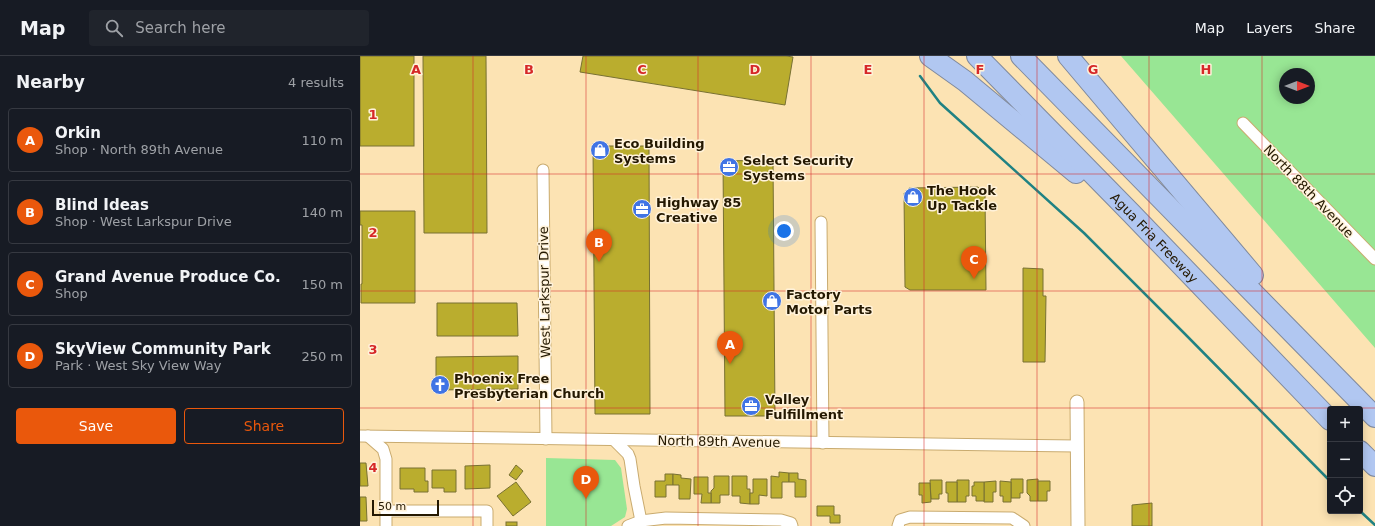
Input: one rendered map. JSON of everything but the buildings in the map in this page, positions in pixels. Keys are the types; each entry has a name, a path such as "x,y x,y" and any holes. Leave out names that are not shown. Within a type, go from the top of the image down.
{"highway":[{"path":"930,56 965,81 1072,169 1083,180 1131,213"},
{"name":"Agua Fria Freeway","path":"977,56 1131,213 1327,417"},
{"path":"1021,56 1375,416"},
{"path":"1068,56 1270,295 1369,398 1375,410"},
{"path":"1363,454 1375,466"}],"street":[{"name":"North 88th Avenue","path":"1243,124 1375,259"},
{"name":"West Larkspur Drive","path":"543,170 546,439"},
{"path":"821,222 823,442"},
{"path":"1076,402 1078,526"},
{"name":"North 89th Avenue","path":"364,436 1077,446"},
{"path":"364,436 383,449 385,454 386,526"},
{"path":"614,440 628,454 630,459 641,520"},
{"path":"386,511 487,511 487,526"},
{"path":"899,523 910,517 988,522 1012,518 1024,526"},
{"path":"628,526 641,520 655,518 782,520 792,524"}],"green space":[{"path":"1121,56 1375,56 1375,348"},
{"path":"546,458 615,460 621,468 627,509 625,517 611,526 546,526"}],"waterway":[{"path":"920,76 940,103 1084,233 1327,478"},
{"path":"1363,514 1375,525"}],"place":[{"name":"Eco Building Systems","path":"600,150"},
{"name":"Select Security Systems","path":"729,167"},
{"name":"The Hook Up Tackle","path":"913,197"},
{"name":"Highway 85 Creative","path":"642,209"},
{"name":"Blind Ideas","path":"599,262"},
{"name":"Grand Avenue Produce Co.","path":"974,279"},
{"name":"Factory Motor Parts","path":"772,301"},
{"name":"Orkin","path":"730,364"},
{"name":"Phoenix Free Presbyterian Church","path":"440,385"},
{"name":"Valley Fulfillment","path":"751,406"},
{"name":"SkyView Community Park","path":"586,499"}]}
